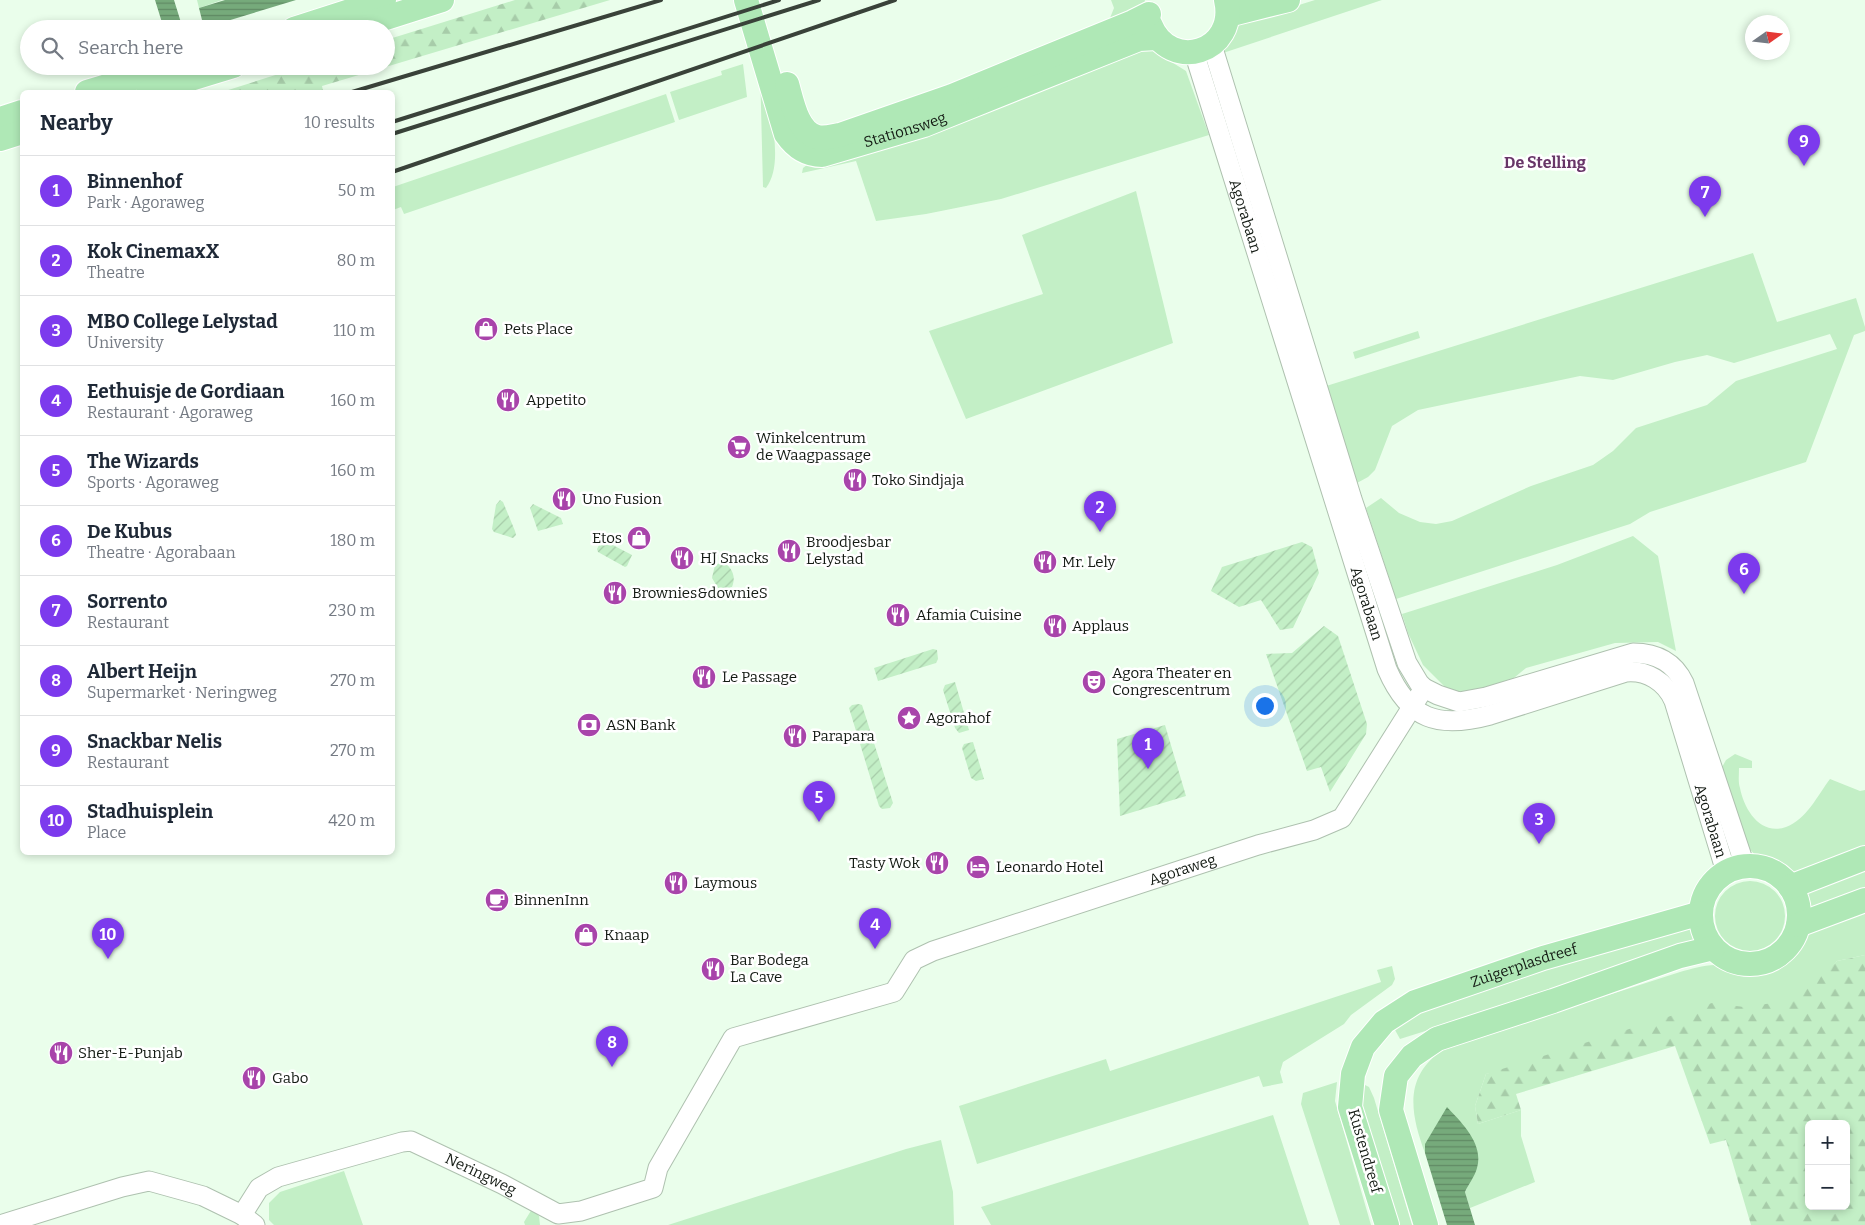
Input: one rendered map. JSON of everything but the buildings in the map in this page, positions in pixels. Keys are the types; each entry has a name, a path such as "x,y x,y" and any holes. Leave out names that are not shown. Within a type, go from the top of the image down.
{"main road":[{"path":"322,20 384,0"},
{"path":"379,20 442,0"},
{"name":"Stationsweg","path":"746,0 786,134 792,143 813,155 822,155 924,125 1139,39 1157,38"},
{"name":"Stationsweg","path":"762,0 796,114 808,132 816,137 824,138 878,123 952,96 1133,22 1149,7"},
{"path":"1149,7 1150,24 1157,38 1173,49 1203,48 1221,36 1226,25 1227,7 1288,0"},
{"path":"96,90 145,75"},
{"path":"154,90 203,75"},
{"path":"0,119 20,113"},
{"path":"0,138 20,133"},
{"path":"1790,887 1865,858"},
{"path":"1754,866 1770,871 1784,880 1790,887 1798,905 1798,924 1793,939 1783,952 1770,960 1755,964 1739,964 1725,958 1713,948 1703,932 1701,913 1704,896 1713,882 1736,869 1754,866"},
{"path":"1798,924 1865,900"},
{"name":"Zuigerplasdreef","path":"1363,1047 1384,1022 1415,1002 1543,958 1701,913"},
{"path":"1426,1225 1391,1110 1396,1076 1412,1056 1437,1039 1553,1001 1680,956 1713,948"},
{"name":"Kustendreef","path":"1363,1047 1353,1074 1350,1107 1387,1225"}],"street":[{"name":"Agorabaan","path":"1203,48 1240,142 1377,576 1407,663 1414,676 1424,688 1452,700 1467,702 1633,653 1655,655 1667,662 1675,669 1684,683 1736,869"},
{"name":"Agorabaan","path":"1203,48 1388,669 1397,689 1412,708 1449,722 1471,720 1626,672 1635,672 1652,678 1668,689 1674,701 1736,869"},
{"name":"Agoraweg","path":"894,992 914,960 933,951 1249,848 1314,830 1342,818 1424,688"},
{"name":"Neringweg","path":"0,1225 122,1187 149,1181 203,1196 248,1220 259,1188 278,1177 392,1143 411,1141 502,1184 555,1219 653,1188 658,1168 733,1038 894,992"}],"green space":[{"path":"197,0 222,0 199,8"},
{"path":"515,0 610,0 395,64 395,37"},
{"path":"1111,0 1145,0 1143,8 1106,28 1114,8"},
{"path":"1315,0 1382,0 1220,54 1235,25"},
{"path":"1149,48 1186,71 1209,135 1001,199 926,214 876,221 856,161 802,173 803,168 807,165 836,159 961,119"},
{"path":"743,64 747,97 679,120 670,92 722,75 721,71"},
{"path":"760,67 775,146 775,162 772,176 766,188 763,187"},
{"path":"276,75 359,75 322,86 323,90 228,90"},
{"path":"666,94 675,122 404,214 401,207 395,209 395,186"},
{"path":"1136,191 1173,343 966,419 929,331 1043,294 1022,235"},
{"path":"1753,253 1777,322 1856,298 1865,327 1865,331 1854,335 1806,462 1650,512 1630,524 1396,599 1366,508 1381,498 1399,513 1420,522 1436,524 1452,521 1531,486 1593,465 1613,451 1636,428 1707,405 1736,381 1837,349 1830,334 1734,363 1707,355 1613,380 1580,376 1418,410 1392,426 1375,470 1368,477 1357,483 1323,387"},
{"path":"1418,331 1420,338 1355,359 1353,352"},
{"path":"500,500 503,502 515,531 516,535 513,538 494,532 492,529 496,505"},
{"path":"533,504 561,518 563,524 538,531 530,508"},
{"path":"1633,536 1658,556 1676,651 1658,642 1615,643 1526,668 1504,686 1466,697 1448,690 1423,665 1408,633 1402,614 1557,565"},
{"path":"603,540 632,555 627,566 625,567 598,552 597,549"},
{"path":"1302,542 1312,547 1319,573 1293,628 1280,630 1261,600 1239,607 1211,591 1222,567"},
{"path":"723,562 729,567 734,576 732,587 725,591 718,588 712,578 715,565"},
{"path":"1324,626 1338,636 1367,724 1366,734 1330,792 1321,767 1307,771 1266,654 1292,653"},
{"path":"933,649 937,650 938,659 936,663 878,681 874,668"},
{"path":"955,682 969,730 959,733 955,728 943,690 945,685"},
{"path":"852,705 862,705 893,803 890,808 882,809 879,806 849,708"},
{"path":"1165,725 1186,796 1120,816 1117,739"},
{"path":"973,742 984,779 976,781 971,778 962,748 964,744"},
{"path":"1735,754 1752,761 1752,768 1739,768 1739,786 1749,812 1768,828 1786,827 1800,819 1830,779 1860,791 1865,790 1865,850 1794,875 1775,863 1757,857 1744,843 1721,769 1726,760"},
{"path":"1865,871 1865,889 1813,908 1808,905 1804,892"},
{"path":"1750,881 1763,884 1775,891 1782,903 1785,916 1782,929 1775,941 1763,948 1750,951 1737,948 1725,941 1718,929 1715,916 1718,903 1725,891 1737,884"},
{"path":"1865,906 1865,955 1837,961 1787,1016 1486,1074 1475,1106 1478,1124 1521,1110 1521,1136 1535,1182 1470,1208 1465,1192 1477,1167 1425,1144 1425,1153 1416,1122 1414,1094 1417,1081 1423,1069 1447,1047 1697,967 1715,965 1752,973 1771,968 1780,963 1794,950 1805,932"},
{"path":"1692,928 1696,943 1644,962 1400,1039 1395,1030 1396,1019 1577,954"},
{"path":"1865,955 1865,1225 1751,1225 1726,1140 1710,1144 1675,1046 1516,1094 1521,1110 1478,1124 1475,1106 1486,1074 1712,1003 1744,1007 1773,1003 1805,990 1837,961"},
{"path":"1392,966 1395,979 1392,985 1351,1015 1344,1024 1283,1062 1280,1072 1283,1083 1263,1087 1259,1076 977,1164 959,1106 1106,1059 1110,1071 1381,982 1377,970"},
{"path":"1337,1082 1335,1101 1371,1225 1340,1225 1301,1104 1303,1093"},
{"path":"1361,1083 1369,1087 1374,1098 1412,1225 1397,1225 1355,1085"},
{"path":"1273,1115 1309,1225 991,1225 981,1207"},
{"path":"941,1140 953,1192 954,1225 668,1225 906,1149"},
{"path":"344,1171 363,1225 274,1225 269,1220 269,1203 280,1192"},
{"path":"532,1209 539,1216 540,1225 525,1225 524,1222"}],"shaded area":[{"path":"155,0 174,0 180,20 161,20"},
{"path":"225,0 296,0 230,20 202,20 199,8"},
{"path":"1447,1107 1475,1142 1478,1159 1477,1168 1465,1192 1475,1225 1447,1225 1425,1153 1425,1144"}],"railway":[{"path":"359,90 661,0"},
{"path":"395,121 779,0"},
{"path":"395,133 819,0"},
{"path":"395,171 895,0"}],"place":[{"name":"Snackbar Nelis","path":"1804,166"},
{"name":"Sorrento","path":"1705,217"},
{"name":"Pets Place","path":"486,329"},
{"name":"Appetito","path":"508,400"},
{"name":"Winkelcentrum de Waagpassage","path":"739,447"},
{"name":"Toko Sindjaja","path":"855,480"},
{"name":"Uno Fusion","path":"564,499"},
{"name":"Kok CinemaxX","path":"1100,532"},
{"name":"Etos","path":"639,538"},
{"name":"Broodjesbar Lelystad","path":"789,551"},
{"name":"HJ Snacks","path":"682,558"},
{"name":"Mr. Lely","path":"1045,562"},
{"name":"Brownies&downieS","path":"615,593"},
{"name":"De Kubus","path":"1744,594"},
{"name":"Afamia Cuisine","path":"898,615"},
{"name":"Applaus","path":"1055,626"},
{"name":"Le Passage","path":"704,677"},
{"name":"Agora Theater en Congrescentrum","path":"1094,682"},
{"name":"Agorahof","path":"909,718"},
{"name":"ASN Bank","path":"589,725"},
{"name":"Parapara","path":"795,736"},
{"name":"Binnenhof","path":"1148,769"},
{"name":"The Wizards","path":"819,822"},
{"name":"MBO College Lelystad","path":"1539,844"},
{"name":"Tasty Wok","path":"937,863"},
{"name":"Leonardo Hotel","path":"978,867"},
{"name":"Laymous","path":"676,883"},
{"name":"BinnenInn","path":"497,900"},
{"name":"Knaap","path":"586,935"},
{"name":"Eethuisje de Gordiaan","path":"875,949"},
{"name":"Stadhuisplein","path":"108,959"},
{"name":"Bar Bodega La Cave","path":"713,969"},
{"name":"Sher-E-Punjab","path":"61,1053"},
{"name":"Albert Heijn","path":"612,1067"},
{"name":"Gabo","path":"254,1078"}],"district":[{"name":"De Stelling","path":"1545,162"}]}
